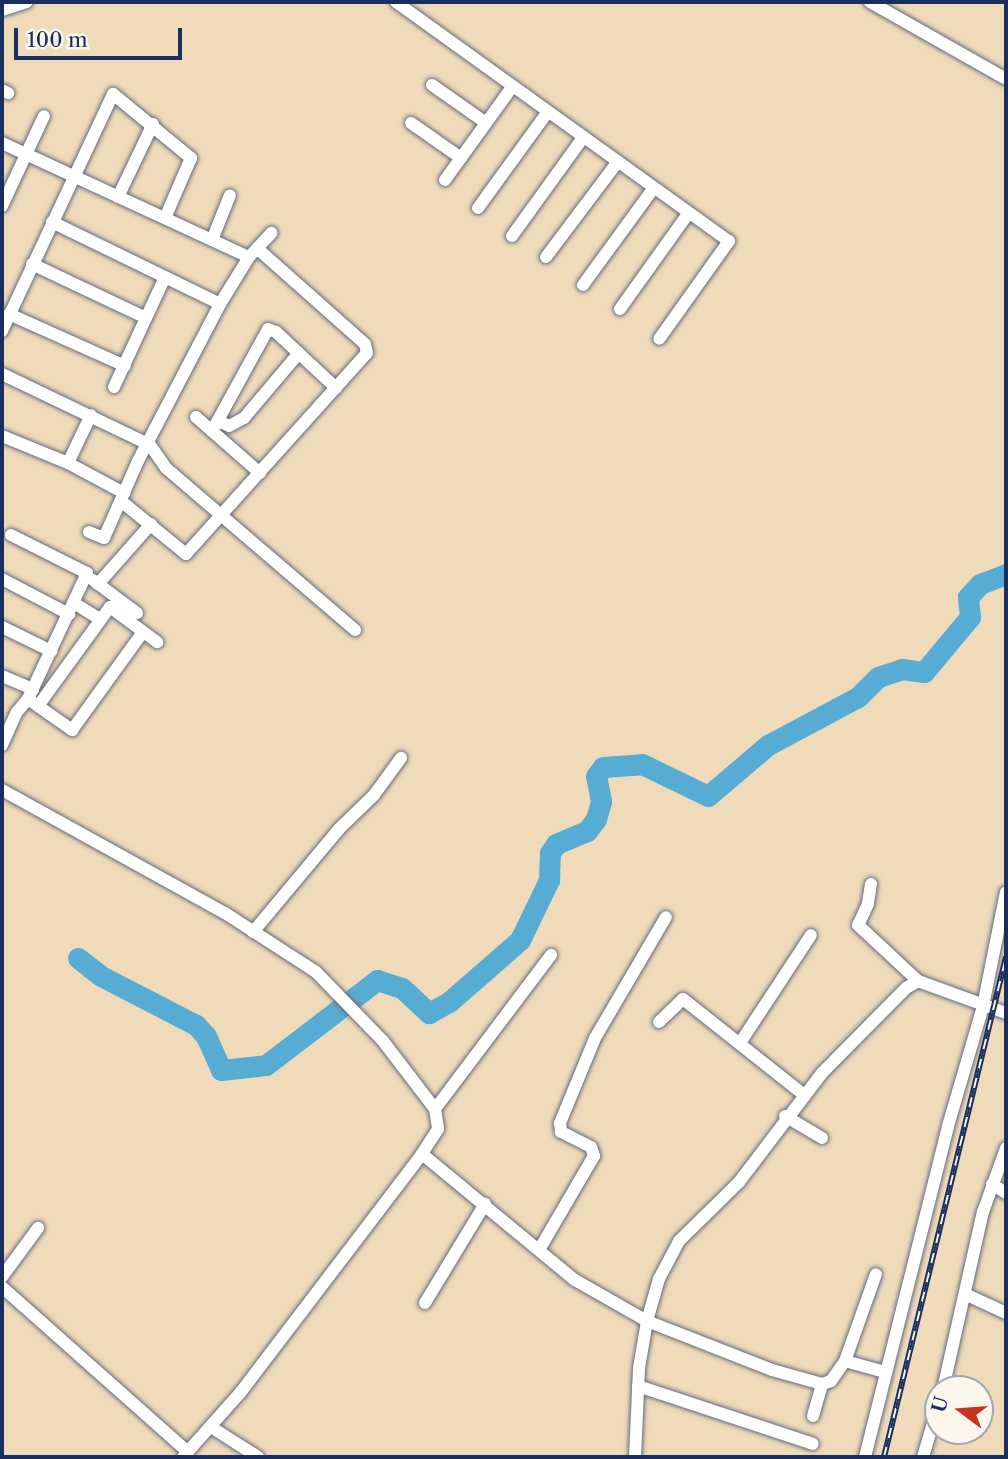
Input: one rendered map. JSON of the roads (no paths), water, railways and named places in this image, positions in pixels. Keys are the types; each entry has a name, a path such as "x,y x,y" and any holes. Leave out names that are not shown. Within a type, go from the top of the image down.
{"street":[{"path":"2,10 27,2"},
{"path":"396,2 616,164 729,242 659,339"},
{"path":"870,2 1006,79"},
{"path":"432,85 486,123"},
{"path":"445,180 512,87"},
{"path":"2,331 72,176 113,94 153,124 191,158 165,218"},
{"path":"478,208 547,113"},
{"path":"2,206 44,116"},
{"path":"411,123 461,158"},
{"path":"118,197 153,124"},
{"path":"512,236 582,139"},
{"path":"2,144 212,240 253,252 368,347 336,388 186,554 123,497 68,463 2,436"},
{"path":"547,257 616,164"},
{"path":"583,285 653,189"},
{"path":"212,240 230,195"},
{"path":"620,309 688,214"},
{"path":"52,222 220,304"},
{"path":"89,532 104,538 220,304 253,252 271,233"},
{"path":"32,264 146,318"},
{"path":"114,387 165,277"},
{"path":"9,314 125,366"},
{"path":"215,426 268,330 299,353 336,388"},
{"path":"215,426 229,426 244,418 299,353"},
{"path":"2,374 150,445 166,468 355,630"},
{"path":"68,463 92,415"},
{"path":"196,417 215,426 260,473"},
{"path":"137,613 94,581 151,524"},
{"path":"11,535 87,573 51,651 33,698"},
{"path":"2,579 100,619"},
{"path":"2,745 33,698 110,607 156,642"},
{"path":"2,627 51,651"},
{"path":"2,676 72,730 143,632"},
{"path":"253,932 374,795 401,758"},
{"path":"2,790 253,932 316,972 347,1001 435,1109 438,1129 422,1154 211,1427 186,1455 2,1287"},
{"path":"870,884 868,904 858,925 918,981 1006,1013"},
{"path":"865,1457 885,1372 983,1006 1006,892"},
{"path":"539,1250 594,1156 591,1147 561,1132 560,1123 595,1038 666,917"},
{"path":"740,1043 811,935"},
{"path":"435,1109 551,955"},
{"path":"635,1457 638,1385 647,1321 659,1279 680,1241 739,1182 803,1094 875,1016 918,981"},
{"path":"659,1022 681,998 803,1094"},
{"path":"785,1116 822,1138"},
{"path":"947,1375 992,1184 1006,1147"},
{"path":"422,1154 591,1291 647,1321 772,1370 822,1384 831,1381 845,1361 876,1275"},
{"path":"992,1184 1006,1193"},
{"path":"425,1303 485,1204"},
{"path":"2,1277 38,1228"},
{"path":"967,1294 1006,1313"},
{"path":"845,1361 885,1372"},
{"path":"813,1416 822,1384"},
{"path":"638,1385 813,1444"},
{"path":"211,1427 258,1457"}],"waterway":[{"path":"78,958 101,976 196,1025 206,1036 221,1070 266,1065 377,980 402,988 429,1013 449,1002 520,940 549,880 550,853 556,844 587,831 596,819 601,801 596,776 603,767 642,764 708,796 768,745 858,697 878,677 902,669 924,672 970,617 968,597 980,584 1006,574"}],"railway":[{"path":"884,1457 1006,957"}]}
